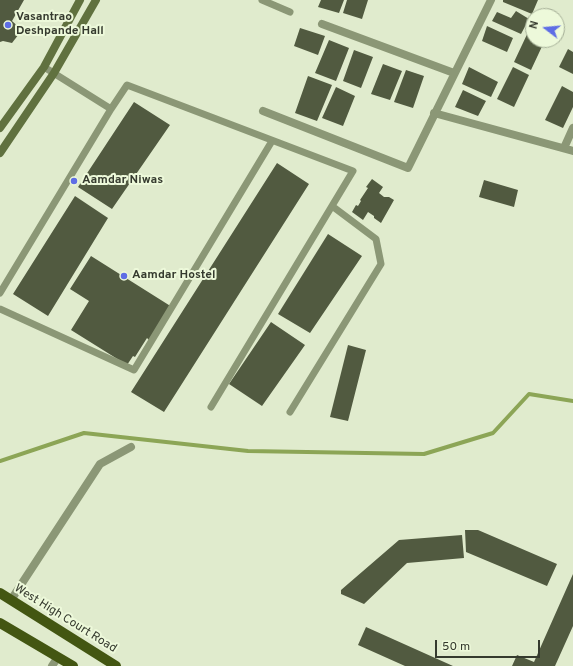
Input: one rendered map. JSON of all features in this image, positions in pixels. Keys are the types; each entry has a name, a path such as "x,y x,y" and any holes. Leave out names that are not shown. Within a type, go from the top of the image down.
{"main road":[{"path":"0,128 44,67 81,0 94,3 54,73 0,153"},
{"name":"West High Court Road","path":"0,593 116,666"},
{"path":"0,623 73,666"}],"street":[{"path":"263,111 408,168 490,0"},
{"path":"322,24 454,73"},
{"path":"434,113 573,150"},
{"path":"564,148 573,128"},
{"path":"11,600 100,464 131,447"},
{"path":"52,666 58,657"}],"lane":[{"path":"262,0 290,12"},
{"path":"44,67 111,109"},
{"path":"0,293 127,85 353,171 211,407"},
{"path":"0,309 134,370 272,141"},
{"path":"290,412 381,264 376,239 332,206"}],"building":[{"name":"Vasantrao Deshpande Hall","path":"0,0 24,0 12,21 22,30 12,43 3,41 0,42"},
{"path":"321,0 344,0 339,13 318,7"},
{"path":"347,0 368,0 362,19 343,13"},
{"path":"503,0 538,0 535,8 525,8 525,11 503,2"},
{"path":"516,11 525,17 525,26 521,34 492,21 497,12 511,18"},
{"path":"487,26 513,38 507,52 482,41"},
{"path":"300,28 325,36 318,55 294,46"},
{"path":"525,39 525,48 541,48 531,70 514,62"},
{"path":"329,40 349,48 336,81 315,73"},
{"path":"568,49 573,52 573,74 559,67"},
{"path":"354,50 373,57 361,88 343,81"},
{"path":"383,64 402,71 390,100 371,94"},
{"path":"469,67 498,82 491,97 462,84"},
{"path":"513,67 529,75 514,107 497,99"},
{"path":"406,70 424,76 413,108 394,102"},
{"path":"308,76 332,85 317,121 295,113"},
{"path":"562,86 573,92 573,107 563,128 545,120"},
{"path":"336,87 355,96 343,126 322,118"},
{"path":"463,90 486,101 478,116 455,107"},
{"path":"134,102 170,125 112,209 78,187"},
{"path":"277,163 309,184 164,412 131,392"},
{"path":"372,179 383,187 379,193 384,197 389,197 394,200 381,223 368,212 363,220 352,212 356,205 358,206 368,188 366,187"},
{"path":"484,180 518,190 514,207 479,197"},
{"path":"75,196 108,218 48,316 13,294"},
{"path":"328,234 362,256 310,333 278,314"},
{"path":"91,256 172,307 150,341 147,338 135,357 133,356 127,365 71,330 89,301 70,289"},
{"path":"271,322 305,345 262,406 229,384"},
{"path":"348,345 366,350 348,421 330,417"},
{"path":"465,530 478,530 557,564 547,586 466,552"},
{"path":"462,535 464,558 407,563 364,604 341,594 341,590 399,540"},
{"path":"573,574 573,626 555,666 512,666 517,655 534,662"},
{"path":"366,627 453,666 405,666 358,645"}],"waterway":[{"path":"0,461 84,433 248,451 424,454 493,433 529,394 573,401"}],"place":[{"name":"Vasantrao Deshpande Hall","path":"8,25"},
{"name":"Aamdar Niwas","path":"74,181"},
{"name":"Aamdar Hostel","path":"124,276"}]}
